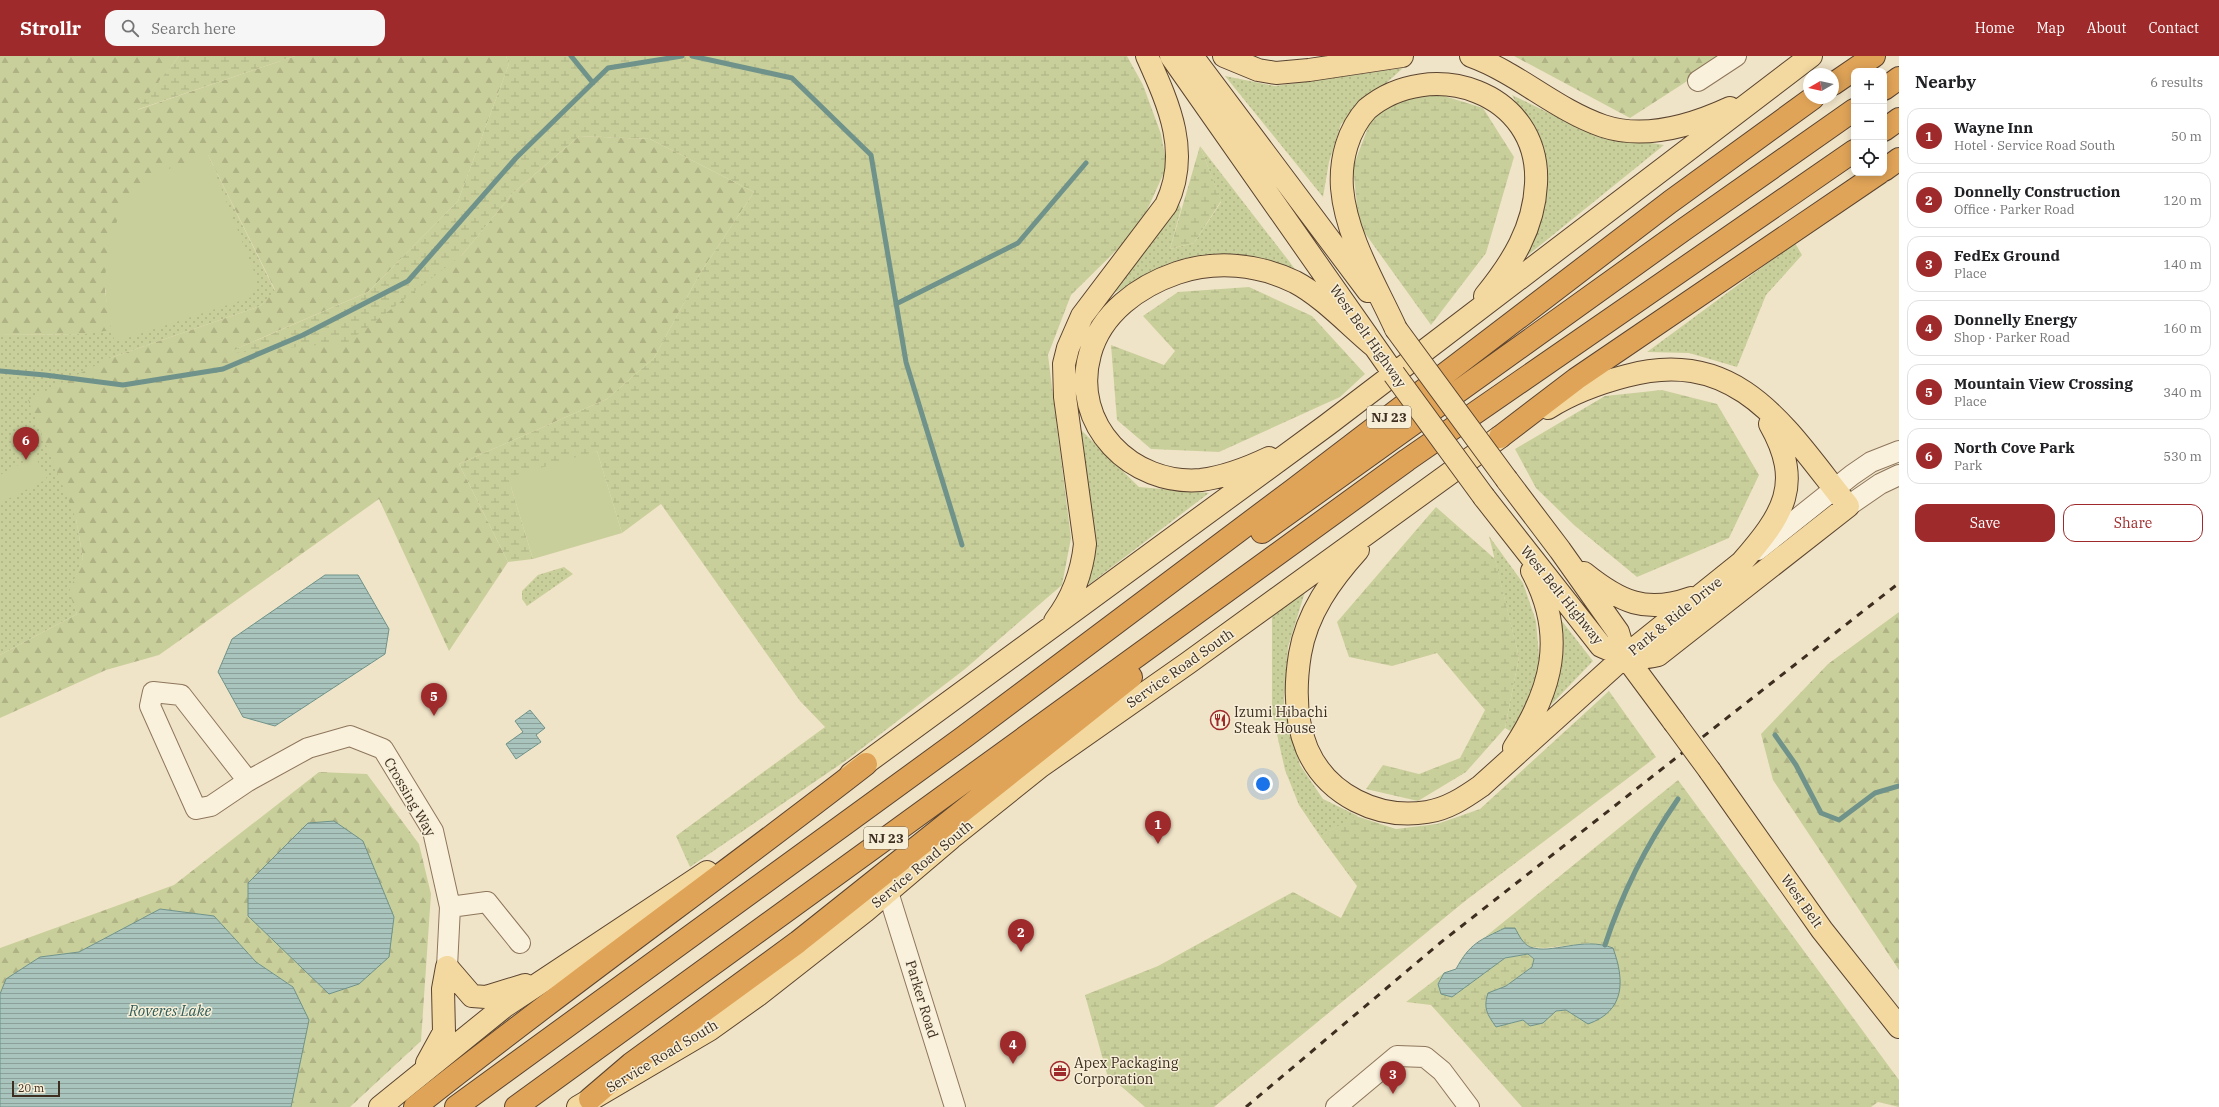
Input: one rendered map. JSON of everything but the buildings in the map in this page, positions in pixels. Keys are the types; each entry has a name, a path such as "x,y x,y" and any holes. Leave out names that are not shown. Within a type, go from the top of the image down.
{"highway":[{"path":"1839,80 1874,56"},
{"path":"1887,87 1899,78"},
{"name":"NJ 23","path":"456,1107 964,737 1293,490 1670,202 1805,104"},
{"path":"964,737 1154,610 1535,335 1851,112"},
{"path":"1887,128 1899,119"},
{"name":"NJ 23","path":"516,1107 1255,569 1588,333 1851,153"},
{"path":"1887,168 1899,159"},
{"path":"1500,437 1576,379 1875,176"},
{"path":"584,1103 631,1064 798,942 1065,730 1172,642 1255,569"},
{"path":"415,1107 572,984 751,853 866,764"}],"main road":[{"path":"1046,633 1061,612 1076,584 1083,564 1085,544 1064,392 1064,364 1068,348 1082,316 1156,220 1174,188 1178,168 1178,146 1174,124 1147,56"},
{"name":"West Belt Highway","path":"1171,56 1374,346 1484,497 1601,646 1625,656"},
{"name":"West Belt Highway","path":"1192,56 1560,550 1618,632 1625,656 1710,771"},
{"path":"1224,56 1258,70 1276,73 1309,70 1402,56"},
{"path":"1471,56 1499,68 1588,119 1621,130 1638,131 1676,127 1713,116 1752,96 1806,59"},
{"path":"380,1107 505,1006 686,887 866,764 1046,633 1442,339 1806,59"},
{"path":"1396,329 1361,254 1346,210 1342,188 1342,168 1346,148 1352,130 1361,116 1384,94 1398,86 1423,78 1435,76 1460,79 1488,90 1502,99 1514,112 1524,128 1532,147 1536,165 1536,184 1529,225 1511,261 1472,312 1442,339"},
{"path":"1327,425 1258,463 1220,476 1202,480 1184,480 1150,474 1120,455 1098,426 1088,396 1087,382 1090,354 1102,327 1111,315 1136,294 1172,275 1196,268 1220,265 1256,268 1277,273 1296,282 1316,296 1374,346"},
{"path":"1625,656 1481,786 1463,799 1427,812 1388,812 1370,807 1351,799 1333,785 1318,768 1307,749 1300,728 1298,704 1299,666 1307,629 1316,606 1329,584 1344,566 1407,504 1500,437 1551,406 1595,385 1635,373 1676,368 1696,370 1717,376 1758,401 1774,416 1848,506"},
{"path":"1737,387 1769,421 1779,439 1786,457 1788,477 1784,496 1778,513 1767,531 1742,562"},
{"name":"Service Road South","path":"584,1103 709,1030 758,995 888,892 1041,766 1248,620 1407,504"},
{"name":"Park & Ride Drive","path":"1625,656 1642,659 1658,655 1848,506"},
{"path":"1481,786 1513,750 1544,691 1550,669 1552,648 1547,608 1539,584 1510,530"},
{"path":"1560,550 1596,583 1626,601 1643,606 1658,606 1674,603 1705,592"},
{"name":"Park & Ride Drive","path":"1625,656 1742,562"},
{"name":"West Belt","path":"1710,771 1822,930 1899,1027"},
{"path":"447,967 472,996 486,997 514,990 564,966"},
{"path":"423,1072 444,1032 442,989 447,967"}],"street":[{"path":"1698,82 1736,56"},
{"name":"Park & Ride Drive","path":"1742,562 1834,489 1871,462 1899,451"},
{"name":"Park & Ride Drive","path":"1848,506 1880,484 1899,475"},
{"name":"Crossing Way","path":"248,782 181,694 153,692 150,706 196,809 211,806 248,782 308,748 350,736 383,749 433,831 450,907 447,967"},
{"name":"Parker Road","path":"888,892 955,1107"},
{"path":"450,907 487,902 520,943"},
{"path":"1336,1107 1397,1056 1425,1057 1442,1071 1469,1107"}],"green space":[{"path":"0,56 179,56 137,110 295,56 506,56 509,64 458,201 368,292 227,353 462,255 512,194 579,136 650,139 754,192 699,275 654,358 607,399 459,464 508,562 449,651 379,499 159,655 106,670 0,718 0,655 77,614 69,592 83,558 76,519 28,400 110,358 260,306 275,290 208,155 105,290 111,330 85,334 0,335"},
{"path":"179,56 295,56 136,110"},
{"path":"506,56 1127,56 1143,85 1161,134 1167,166 1139,228 1071,295 1048,355 1071,538 1062,585 965,669 848,759 690,867 676,836 825,727 800,701 661,504 622,533 597,451 511,487 533,559 508,562 459,464 607,399 654,358 699,275 754,192 650,139 579,136 512,194 462,255 348,342 225,354 368,292 458,201 509,64"},
{"path":"1514,56 1726,56 1630,118"},
{"path":"1403,68 1341,124 1329,162 1323,197 1225,76 1275,86"},
{"path":"1428,91 1483,108 1514,157 1486,253 1431,325 1359,225 1353,167 1375,109"},
{"path":"1512,95 1590,133 1664,145 1522,260 1540,148"},
{"path":"1200,146 1302,278 1245,258 1177,261 1104,298 1178,201 1181,209 1170,249 1194,243 1221,202"},
{"path":"1200,146 1221,201 1194,243 1170,249"},
{"path":"208,155 275,291 260,306 110,358 76,519 83,558 70,592 77,614 0,655 0,335 85,334"},
{"path":"208,155 257,279 252,297 115,342 110,325 105,288 108,251 112,234 119,217 135,191 147,180 172,168"},
{"path":"1795,243 1802,255 1766,295 1737,367 1689,353 1647,352"},
{"path":"1249,287 1312,316 1365,374 1340,397 1219,452 1151,449 1117,420 1111,345 1164,365 1175,351 1143,316 1178,292"},
{"path":"1662,390 1717,404 1759,475 1729,538 1637,577 1574,525 1536,488 1515,449 1605,396"},
{"path":"1076,425 1139,487 1209,493 1079,592"},
{"path":"597,451 622,533 533,559 511,487 517,475"},
{"path":"35,456 47,479 0,503 0,475"},
{"path":"1436,507 1495,559 1519,657 1505,728 1466,772 1418,801 1366,789 1383,765 1419,774 1460,758 1485,710 1437,653 1392,666 1349,657 1337,622"},
{"path":"1489,536 1523,583 1536,621 1540,668 1514,733 1505,728 1519,657"},
{"path":"564,567 573,574 527,606 522,599 522,591 538,575"},
{"path":"1305,592 1288,647 1284,703 1300,765 1323,799 1358,816 1320,836 1299,805 1285,770 1272,712 1272,617"},
{"path":"1899,612 1899,970 1773,780 1761,734 1828,664"},
{"path":"1558,616 1593,661 1546,710 1562,661"},
{"path":"1609,691 1656,757 1465,901 1214,1107 1145,1107 1107,1074 1085,995 1158,966 1293,892 1341,918 1357,886 1320,836 1356,816 1396,829 1437,824 1480,809"},
{"path":"319,772 367,774 419,844 431,894 421,1041 350,1107 291,1107 308,1020 293,987 256,962 214,916 160,909 79,952 40,957 0,994 0,948 174,885"},
{"path":"1678,780 1899,1080 1899,1107 1878,1102 1871,1107 1522,1107 1431,1005 1406,1002 1444,973 1438,984 1452,997 1505,958 1528,954 1534,959 1532,967 1506,986 1488,993 1509,1024 1523,1020 1543,1023 1555,1011 1566,1010 1577,1017 1590,943 1545,948 1530,947 1505,928 1485,937"}],"water":[{"path":"325,575 358,575 389,629 385,654 275,726 243,717 218,672 232,639"},
{"path":"530,710 545,728 536,735 541,742 516,759 506,744 523,732 515,721"},
{"path":"334,821 363,841 394,917 389,957 359,984 329,994 248,916 248,883 308,823"},
{"name":"Roveres Lake","path":"160,909 214,916 256,962 293,987 309,1020 291,1107 0,1107 0,994 6,979 40,957 79,952"},
{"path":"1505,928 1515,928 1525,943 1530,947 1539,949 1590,944 1613,948 1617,960 1620,983 1619,994 1615,1003 1609,1011 1600,1018 1588,1024 1566,1010 1556,1011 1543,1023 1530,1026 1523,1020 1496,1027 1490,1018 1486,1007 1488,993 1506,986 1532,967 1534,959 1528,954 1505,958 1452,997 1441,994 1438,984 1444,973 1456,969 1466,953 1476,943"}],"waterway":[{"path":"571,56 593,83"},
{"path":"0,371 123,385 223,369 303,335 408,281 516,158 608,68 682,56"},
{"path":"692,56 792,78 871,155 906,362 962,545"},
{"path":"896,304 1018,243 1086,163"},
{"path":"1775,735 1796,765 1821,813 1839,820 1875,793 1899,786"},
{"path":"1605,945 1619,907 1636,869 1656,833 1678,799"}],"railway":[{"path":"1246,1107 1440,943 1899,583"}],"place":[{"name":"North Cove Park","path":"26,460"},
{"name":"Mountain View Crossing","path":"434,716"},
{"name":"Izumi Hibachi Steak House","path":"1220,720"},
{"name":"Wayne Inn","path":"1158,844"},
{"name":"Donnelly Construction","path":"1021,952"},
{"name":"Donnelly Energy","path":"1013,1064"},
{"name":"Apex Packaging Corporation","path":"1060,1071"},
{"name":"FedEx Ground","path":"1393,1094"}]}
